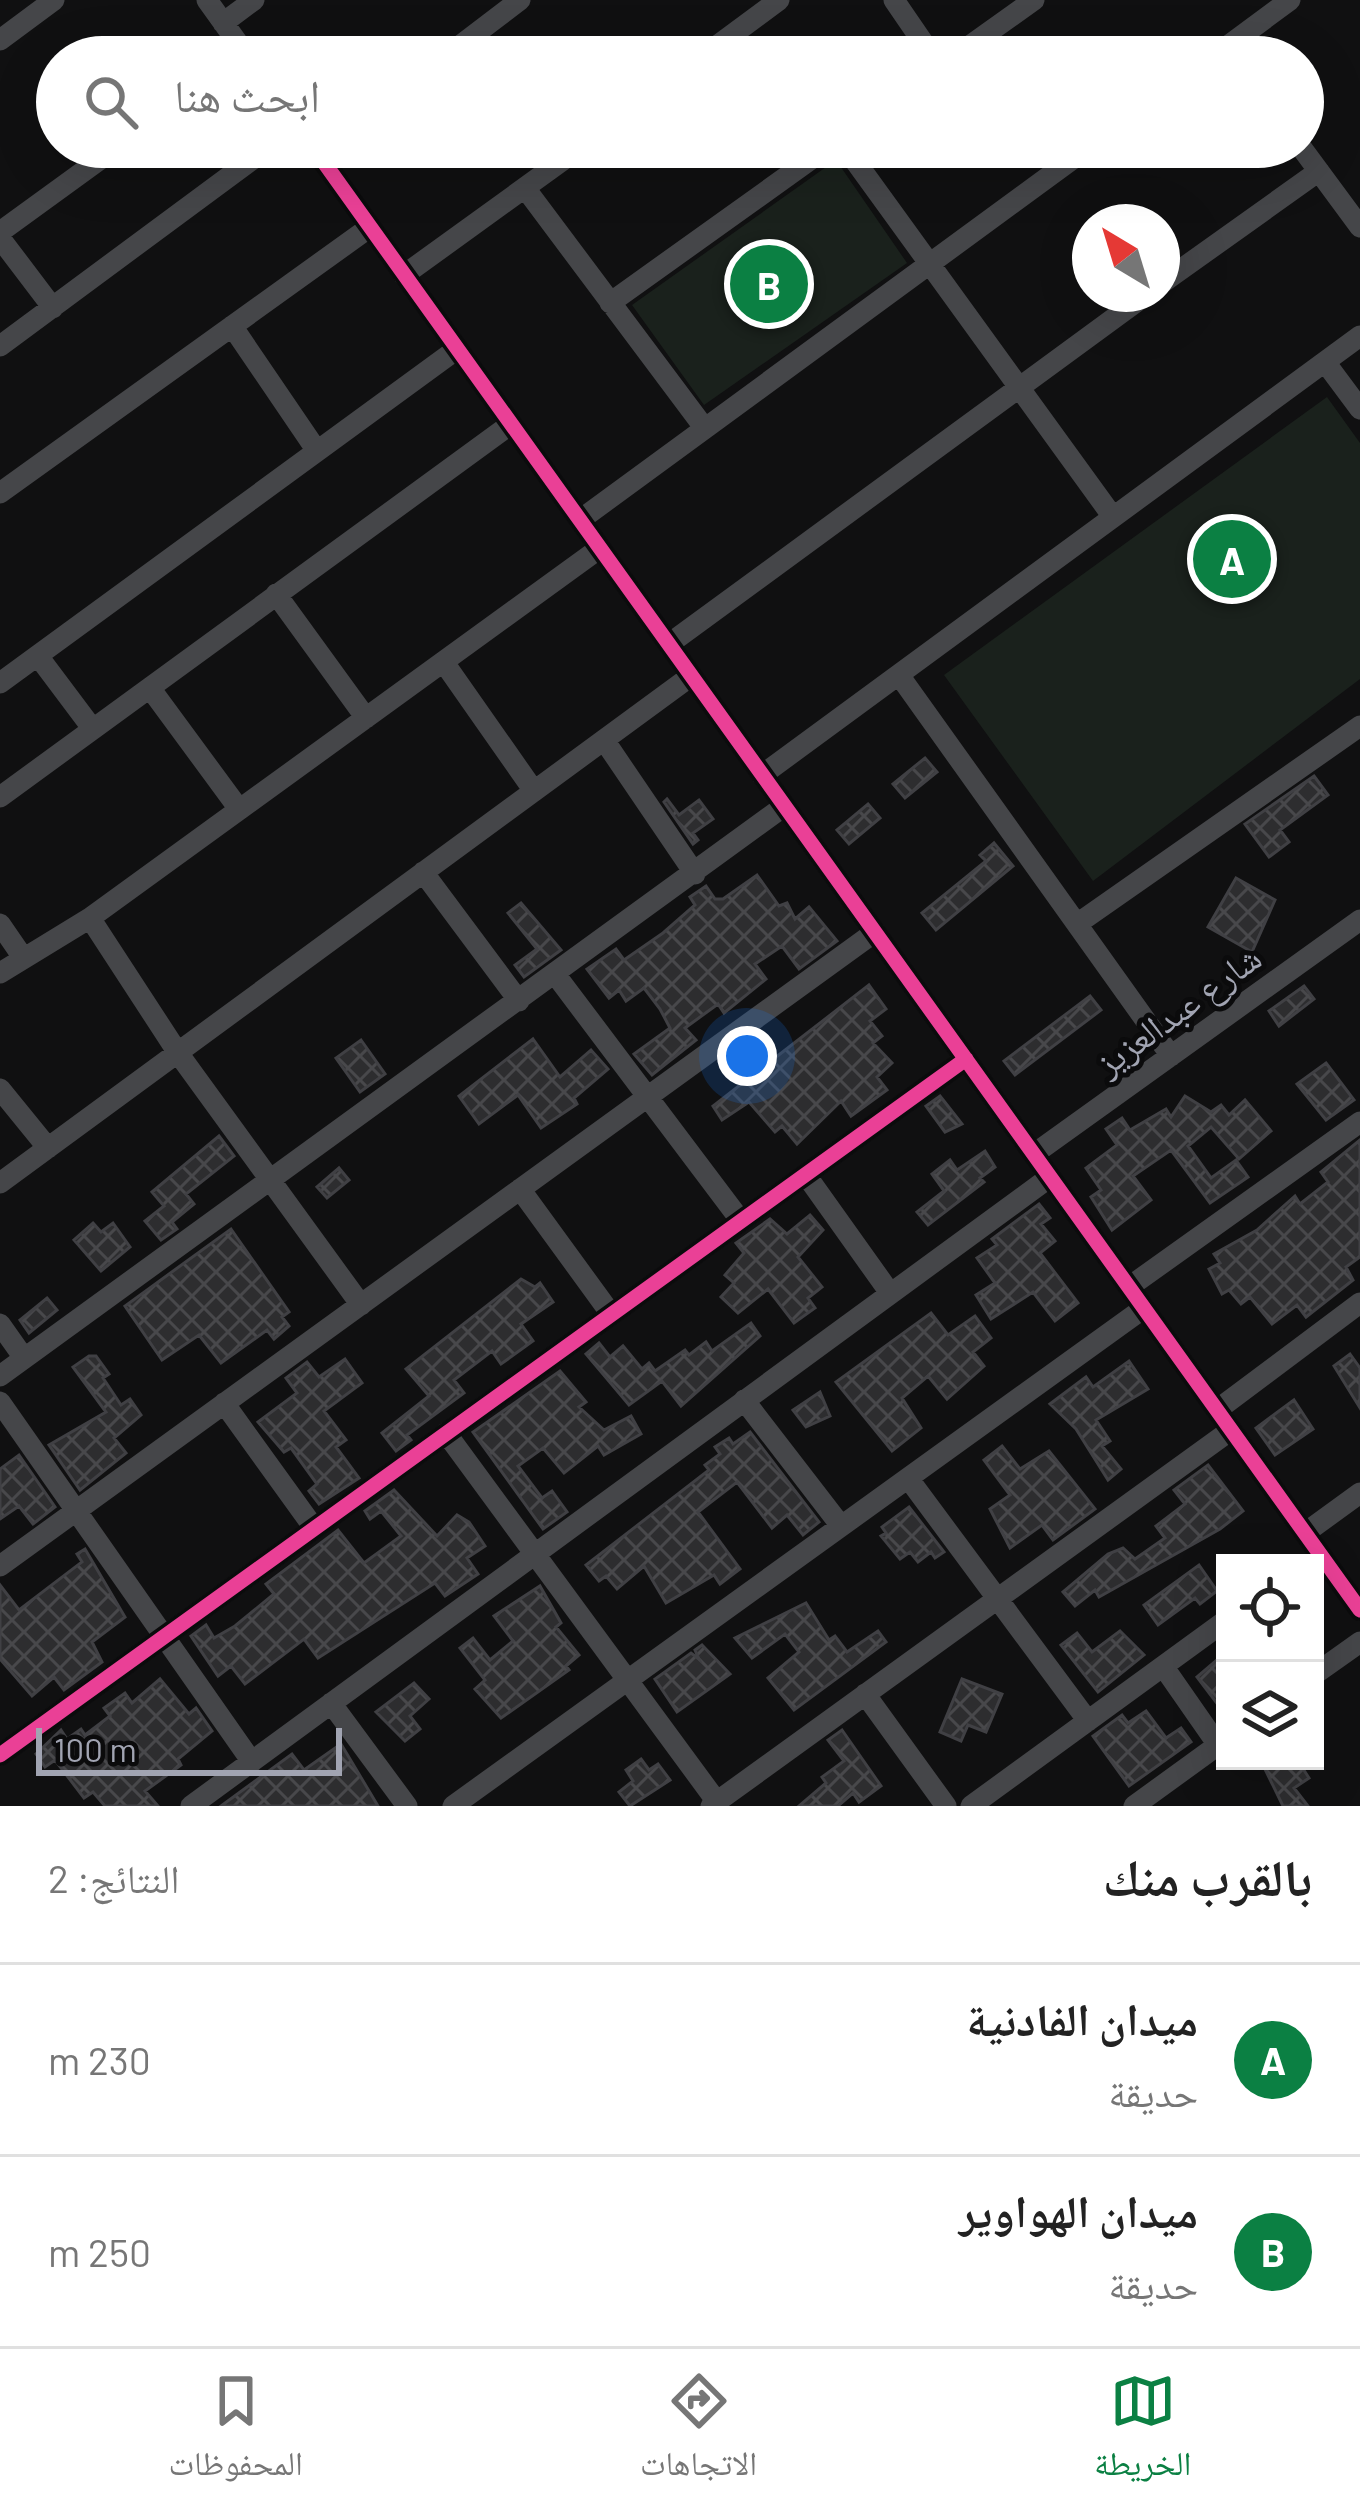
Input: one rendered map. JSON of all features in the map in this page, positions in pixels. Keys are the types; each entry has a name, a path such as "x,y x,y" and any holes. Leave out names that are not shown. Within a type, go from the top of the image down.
{"street":[{"path":"0,40 54,0"},
{"path":"207,0 232,36"},
{"path":"223,23 254,0"},
{"path":"473,36 520,0"},
{"path":"730,36 779,0"},
{"path":"894,0 919,36"},
{"path":"983,36 1034,0"},
{"path":"1247,36 1290,0"},
{"path":"53,308 0,235 89,168"},
{"path":"0,346 240,168"},
{"path":"331,168 1305,1533 1311,1554"},
{"path":"404,275 552,168"},
{"path":"610,303 799,168"},
{"path":"860,168 1113,517"},
{"path":"580,520 1060,168"},
{"path":"1316,168 1360,227"},
{"path":"1180,270 1319,172"},
{"path":"525,188 703,426"},
{"path":"0,493 370,227"},
{"path":"669,644 1122,312"},
{"path":"232,326 317,451"},
{"path":"762,775 1360,336"},
{"path":"0,683 457,349"},
{"path":"1324,362 1360,409"},
{"path":"0,796 511,424"},
{"path":"0,973 90,918 600,548"},
{"path":"277,593 366,718"},
{"path":"38,656 92,728"},
{"path":"446,664 534,791"},
{"path":"899,675 1171,1056"},
{"path":"0,1183 691,676"},
{"path":"150,688 239,809"},
{"path":"1077,924 1360,726"},
{"path":"604,740 695,874"},
{"path":"0,1376 783,807"},
{"path":"423,872 519,1001"},
{"path":"90,918 178,1053 361,1305"},
{"name":"شارع عبدالعزيز","path":"1034,1154 1360,920"},
{"path":"0,924 22,956"},
{"path":"0,1566 874,932"},
{"path":"555,974 644,1099 741,1221"},
{"path":"0,1755 966,1059"},
{"path":"0,1089 48,1148"},
{"path":"1129,1287 1359,1125"},
{"path":"806,1175 890,1293"},
{"path":"191,1806 1050,1177"},
{"path":"520,1189 611,1314"},
{"path":"1217,1410 1360,1303"},
{"path":"453,1806 1144,1308"},
{"path":"0,1324 24,1358"},
{"path":"745,1400 842,1526"},
{"path":"0,1402 252,1762"},
{"path":"224,1403 314,1528"},
{"path":"446,1433 714,1804 1231,1430"},
{"path":"908,1478 1088,1721"},
{"path":"1305,1533 1360,1493"},
{"path":"1324,1571 1360,1610"},
{"path":"971,1806 1216,1628"},
{"path":"1324,1668 1360,1642"},
{"path":"1163,1666 1216,1736"},
{"path":"865,1694 946,1806"},
{"path":"331,1703 407,1806"},
{"path":"1134,1806 1216,1747"}],"shaded area":[{"path":"825,168 842,168 907,263 704,405 632,305"},
{"path":"1327,397 1360,443 1360,679 1093,881 944,675"}],"building":[{"path":"925,758 937,772 905,798 893,784"},
{"path":"1314,776 1328,795 1280,830 1289,842 1269,857 1245,824"},
{"path":"667,799 679,815 699,800 713,819 693,833 698,840 693,844 664,802"},
{"path":"868,804 880,818 849,844 837,830"},
{"path":"994,843 1013,866 936,930 922,913 986,861 980,855"},
{"path":"757,875 779,906 787,903 795,919 809,907 837,941 799,969 782,946 755,964 766,979 724,1013 718,1004 685,1028 696,1040 652,1075 634,1054 670,1028 660,1009 644,988 626,1001 619,990 609,998 587,969 616,949 624,960 663,933 695,905 690,897 706,886 715,899 723,899"},
{"path":"1236,878 1275,900 1252,952 1208,927"},
{"path":"521,903 561,950 524,977 515,965 537,949 508,913"},
{"path":"869,985 886,1009 870,1021 882,1036 873,1043 892,1063 877,1077 887,1090 851,1116 841,1101 797,1144 782,1126 775,1132 749,1102 722,1120 713,1106"},
{"path":"1304,986 1314,999 1279,1026 1269,1011"},
{"path":"1090,996 1101,1010 1015,1075 1004,1061"},
{"path":"533,1039 560,1077 591,1050 608,1069 574,1098 577,1104 541,1128 518,1095 479,1124 459,1096"},
{"path":"361,1040 385,1074 360,1092 336,1058"},
{"path":"1326,1063 1354,1100 1326,1120 1297,1084"},
{"path":"940,1096 962,1124 945,1132 926,1106"},
{"path":"1185,1096 1211,1112 1221,1105 1229,1115 1245,1100 1271,1131 1239,1159 1211,1127 1188,1146 1211,1178 1236,1160 1248,1177 1210,1203 1171,1150 1133,1176 1151,1200 1112,1230 1091,1197 1101,1190 1086,1168 1117,1145 1106,1129 1122,1118 1130,1130 1166,1109 1171,1117"},
{"path":"219,1136 234,1156 186,1194 194,1204 172,1222 177,1229 161,1240 145,1221 164,1206 152,1192"},
{"path":"1360,1140 1360,1257 1346,1267 1353,1280 1306,1317 1297,1305 1272,1324 1250,1297 1241,1304 1229,1290 1222,1294 1209,1269 1220,1263 1214,1254 1257,1230 1295,1196 1300,1204 1328,1182 1321,1172"},
{"path":"985,1151 995,1167 980,1178 984,1182 928,1225 917,1212 944,1191 932,1174 950,1160 957,1170"},
{"path":"339,1168 349,1180 327,1198 317,1187"},
{"path":"1039,1204 1050,1218 1041,1224 1055,1241 1040,1253 1078,1303 1055,1321 1033,1292 991,1319 976,1295 995,1283 977,1258 997,1245 992,1239"},
{"path":"810,1215 823,1230 798,1257 822,1287 808,1298 815,1308 794,1323 768,1289 738,1313 721,1297 734,1283 725,1275 744,1253 736,1243 770,1219 787,1234"},
{"path":"93,1223 101,1232 113,1223 130,1247 101,1271 74,1240"},
{"path":"231,1229 289,1312 282,1317 289,1326 274,1339 267,1330 221,1363 199,1335 162,1360 125,1306"},
{"path":"521,1279 535,1287 540,1283 553,1302 521,1324 533,1341 501,1364 492,1351 454,1380 464,1393 407,1435 411,1440 396,1451 382,1433 429,1396 406,1369"},
{"path":"47,1298 57,1310 29,1333 20,1320"},
{"path":"931,1313 948,1335 975,1316 991,1338 973,1352 984,1366 947,1399 928,1376 902,1398 921,1428 892,1451 836,1382"},
{"path":"751,1323 760,1336 681,1406 662,1381 629,1405 586,1354 599,1343 610,1357 623,1346 642,1369 649,1363 655,1371 706,1342 712,1351"},
{"path":"1350,1354 1360,1368 1360,1408 1334,1366"},
{"path":"96,1356 109,1374 103,1378 121,1405 130,1399 141,1415 114,1438 126,1453 80,1490 49,1445 106,1412 73,1367"},
{"path":"345,1359 362,1383 324,1411 346,1440 336,1447 359,1478 319,1504 309,1491 317,1484 291,1448 284,1452 258,1422 297,1393 286,1378 307,1362 319,1377"},
{"path":"1129,1361 1148,1389 1096,1420 1110,1441 1102,1446 1121,1469 1108,1480 1076,1429 1050,1404 1086,1377 1093,1387"},
{"path":"560,1371 586,1402 579,1407 604,1430 631,1416 641,1434 604,1455 598,1446 564,1473 543,1448 518,1466 542,1498 552,1491 567,1512 543,1529 473,1432"},
{"path":"820,1392 830,1416 806,1427 793,1410"},
{"path":"1294,1400 1313,1429 1275,1455 1256,1428"},
{"path":"750,1432 819,1522 803,1535 787,1515 772,1528 737,1482 698,1512 740,1569 720,1584 714,1575 666,1603 644,1566 617,1589 606,1576 599,1581 586,1565 709,1470 705,1465 720,1454 715,1447 729,1438 733,1444"},
{"path":"1002,1446 1020,1469 1049,1451 1095,1509 1053,1540 1042,1525 1010,1548 990,1509 1010,1495 984,1460"},
{"path":"19,1455 55,1507 33,1524 19,1506 0,1519 0,1469"},
{"path":"1208,1465 1243,1511 1220,1529 1099,1597 1095,1590 1075,1606 1063,1592 1108,1554 1123,1548 1135,1559 1165,1538 1156,1526 1185,1504 1174,1490"},
{"path":"394,1490 437,1536 457,1515 469,1522 485,1546 467,1558 478,1574 445,1596 435,1583 318,1658 304,1639 245,1684 231,1666 218,1676 191,1636 206,1625 214,1638 235,1626 274,1594 266,1584 338,1530 364,1563 401,1536 381,1511 370,1519 365,1511"},
{"path":"909,1507 944,1552 935,1558 931,1552 918,1562 910,1552 900,1559 881,1536 886,1533 882,1527"},
{"path":"85,1549 125,1617 92,1642 102,1662 64,1690 54,1677 32,1696 0,1659 0,1585 19,1610 82,1562 77,1554"},
{"path":"1199,1565 1216,1590 1200,1604 1195,1598 1158,1625 1144,1605"},
{"path":"540,1586 561,1623 556,1627 579,1655 566,1666 569,1670 501,1718 475,1689 485,1680 460,1648 473,1638 490,1660 513,1641 494,1616"},
{"path":"806,1603 829,1640 835,1636 847,1652 878,1631 886,1642 794,1710 768,1678 799,1652 785,1634 752,1658 735,1638"},
{"path":"1120,1631 1144,1655 1098,1692 1061,1645 1077,1633 1092,1652"},
{"path":"702,1645 730,1674 677,1712 655,1679 691,1653 699,1659 695,1650"},
{"path":"1216,1661 1216,1702 1197,1677"},
{"path":"160,1679 189,1714 196,1708 212,1731 178,1759 181,1765 145,1791 158,1806 105,1806 93,1792 84,1798 55,1760 45,1767 36,1754 61,1730 67,1739 81,1729 85,1735 110,1716 104,1708 125,1693 132,1703"},
{"path":"962,1679 1002,1694 986,1732 968,1725 961,1741 940,1732"},
{"path":"414,1683 429,1699 410,1716 420,1729 405,1741 376,1712"},
{"path":"1146,1711 1166,1738 1181,1728 1191,1742 1129,1786 1093,1736 1122,1715 1128,1723"},
{"path":"842,1730 881,1786 859,1802 853,1793 838,1806 799,1806 826,1783 822,1777 844,1761 828,1740"},
{"path":"341,1744 378,1806 221,1806 292,1754 304,1770"},
{"path":"641,1759 649,1770 658,1764 670,1780 630,1806 619,1792 633,1781 626,1770"},
{"path":"1265,1770 1304,1770 1309,1778 1294,1788 1308,1806 1283,1806"}],"cycle path":[{"path":"328,168 1360,1610"},
{"path":"0,1755 966,1059"}],"place":[{"name":"ميدان الهواوير","path":"769,284"},
{"name":"ميدان الفادنية","path":"1232,559"}]}
